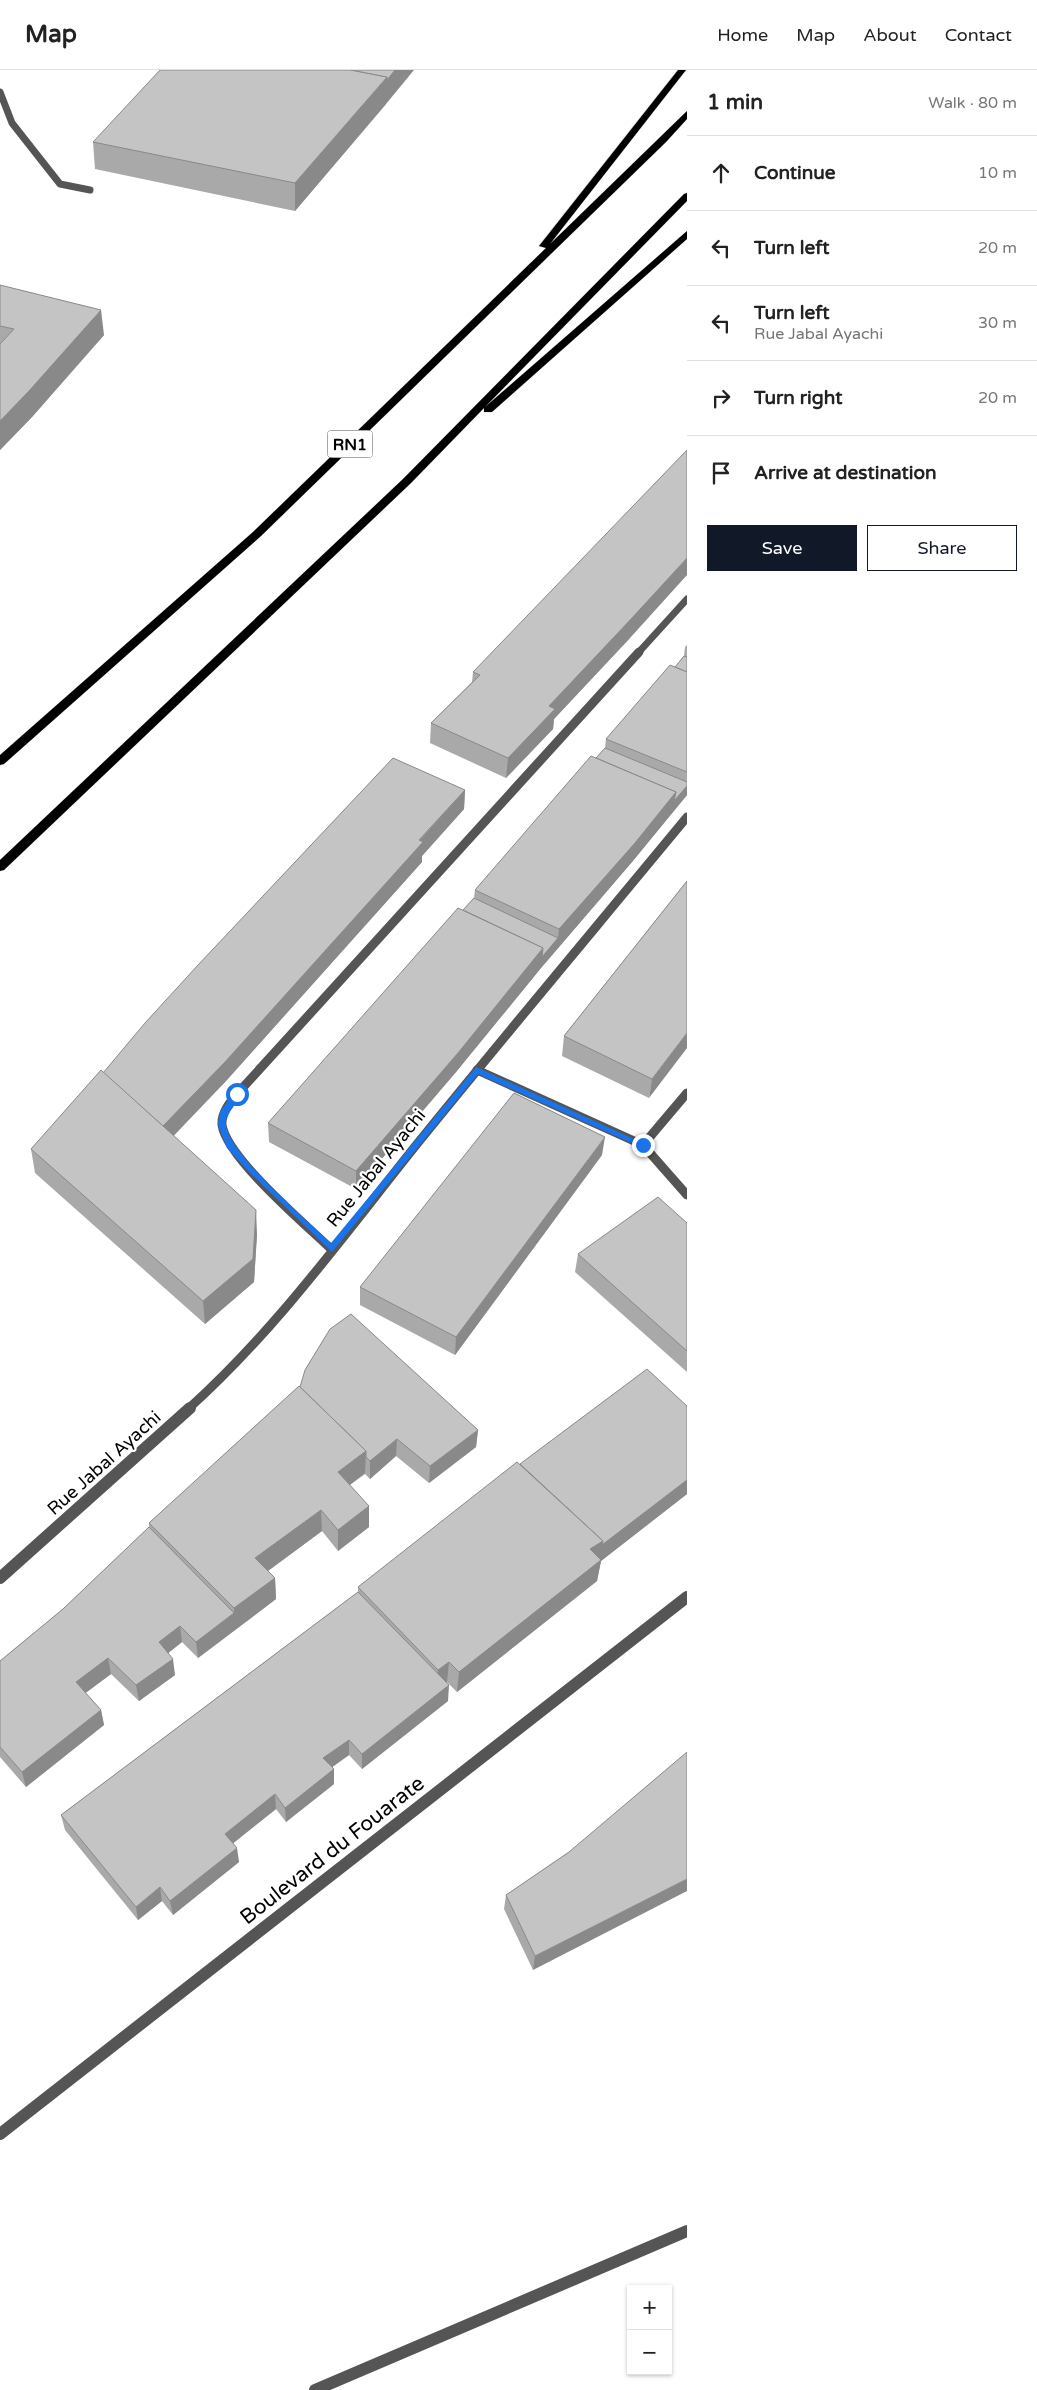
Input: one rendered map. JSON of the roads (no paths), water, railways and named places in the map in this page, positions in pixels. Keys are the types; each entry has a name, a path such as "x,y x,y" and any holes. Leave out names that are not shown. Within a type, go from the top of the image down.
{"highway":[{"path":"511,288 682,70"},
{"name":"RN1","path":"0,761 257,534 663,140 687,114"},
{"path":"0,867 406,481 687,196"},
{"path":"406,481 687,234"}],"street":[{"path":"0,92 12,122 60,184 90,190"},
{"path":"332,1249 252,1171 230,1146 222,1125 224,1112 244,1086 687,598"},
{"name":"Rue Jabal Ayachi","path":"0,1578 216,1384 281,1314 476,1070 687,817"},
{"path":"476,1070 643,1145 687,1195"},
{"path":"643,1145 687,1093"},
{"name":"Boulevard du Fouarate","path":"0,2134 687,1597"},
{"path":"315,2390 687,2231"}]}
